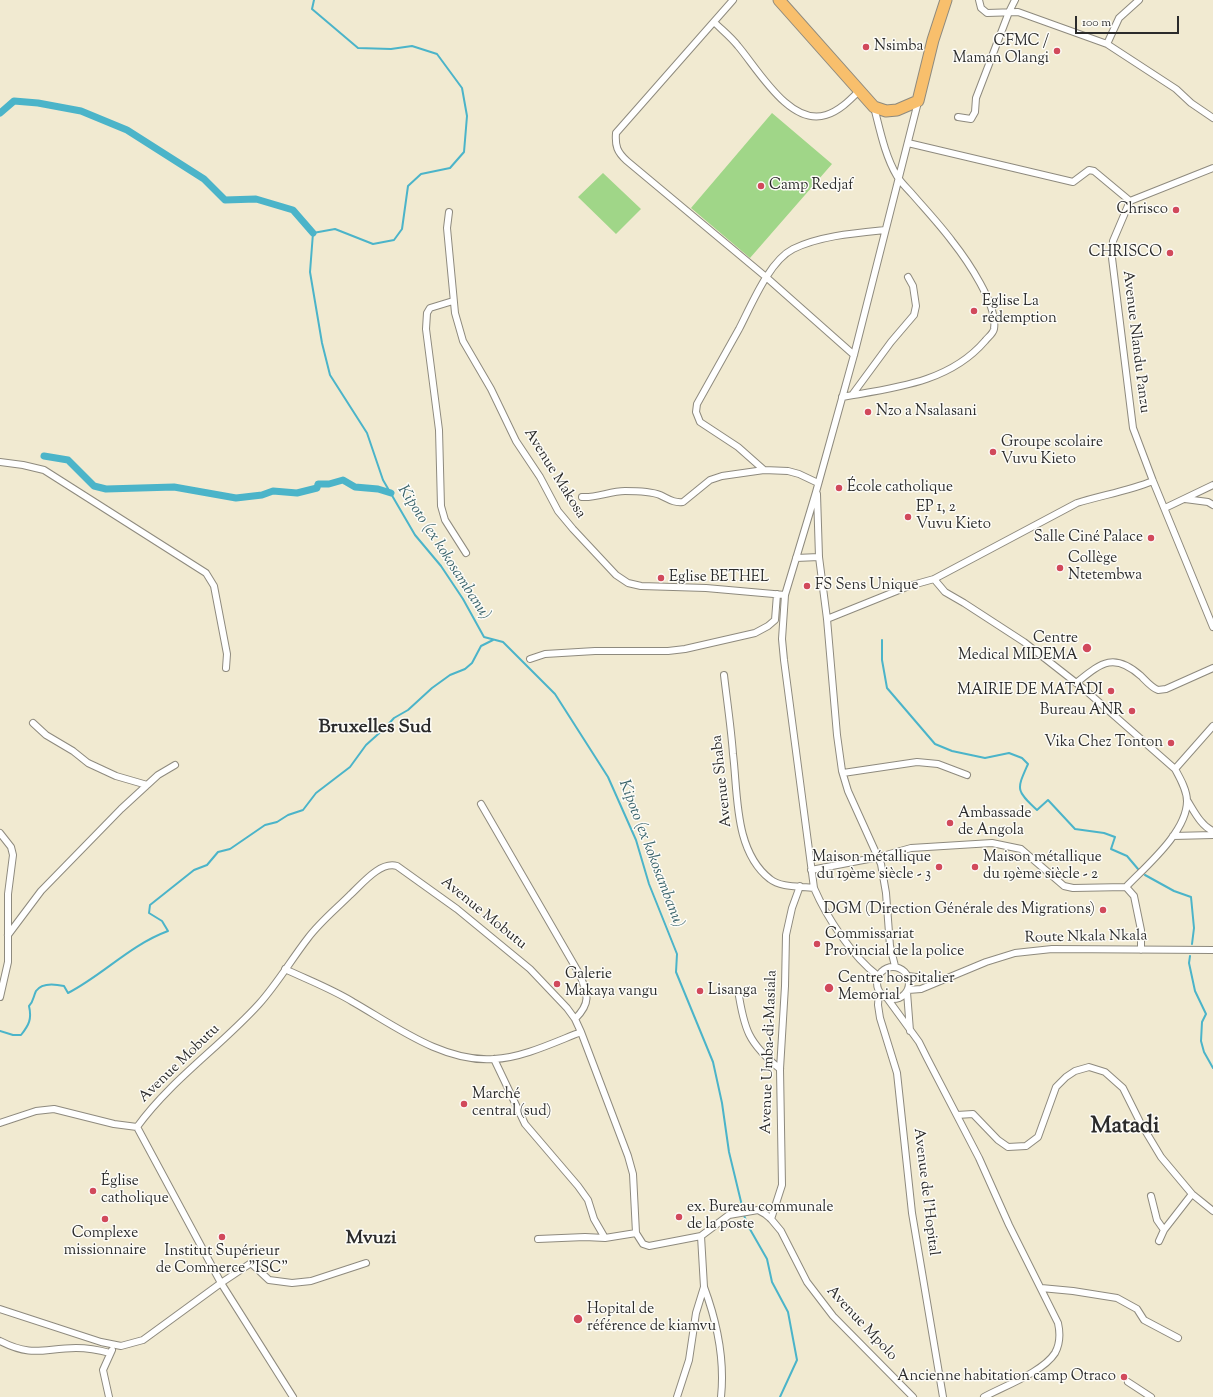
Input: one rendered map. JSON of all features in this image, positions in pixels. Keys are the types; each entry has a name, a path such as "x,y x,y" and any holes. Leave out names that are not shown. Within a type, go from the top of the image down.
{"highway":[{"path":"779,0 858,92 874,107 886,111 897,110 918,101 932,40 946,0"}],"street":[{"path":"733,0 616,133 615,144 619,153 627,161 766,277 854,355"},
{"path":"979,0 982,8 987,13 1009,12 1028,14 1065,30 1108,44 1176,89 1191,103 1213,118"},
{"path":"958,117 971,119 975,112 976,98 1015,0"},
{"path":"1108,44 1120,18 1139,0"},
{"path":"714,22 737,45 776,94 790,107 817,117 826,115 840,108 858,92"},
{"path":"878,976 865,966 858,957 823,908 814,888 782,639 785,595 816,492 854,355 897,177 908,143 918,101"},
{"path":"842,397 912,385 934,376 957,365 978,350 994,331 994,319 983,289 970,266 952,240 897,177 890,162 874,107"},
{"path":"908,143 1073,182 1089,170 1094,171 1130,201 1213,168"},
{"name":"Avenue Nlandu Panzu","path":"1130,201 1113,241 1112,258 1133,428 1213,627"},
{"name":"Avenue Makosa","path":"448,212 447,228 453,302 457,323 463,341 490,389 516,441 540,477 558,510 580,537 616,575 628,583 641,586 706,588 785,595"},
{"path":"764,470 738,448 700,422 696,412 697,404 766,277 782,258 792,250 818,241 858,233 885,230"},
{"path":"852,395 914,314 916,306 914,286 908,277"},
{"path":"453,302 430,308 427,313 426,329 439,430 441,506 445,520 466,553"},
{"path":"0,462 44,470 206,572 214,586 227,654 226,668"},
{"path":"582,497 594,498 624,491 650,493 660,495 669,501 683,502 710,480 722,476 764,470 788,471 799,474 818,483"},
{"path":"827,619 903,589 934,579 1077,503 1102,495 1133,490 1153,480"},
{"path":"1165,508 1213,485"},
{"path":"816,492 819,557 827,619 837,735 843,773 848,791 879,857 885,880 890,946 895,966"},
{"path":"1185,499 1208,502 1213,505"},
{"path":"796,558 819,557"},
{"path":"934,579 945,592 1024,642 1076,683 1175,769 1183,786 1187,800 1199,819 1208,829 1213,831"},
{"path":"530,659 545,654 595,651 668,651 696,647 755,633 775,620 777,594"},
{"path":"1076,683 1094,669 1108,661 1117,662 1134,671 1158,690 1213,668"},
{"name":"Avenue Shaba","path":"724,675 734,756 738,815 742,835 750,853 775,882 814,888"},
{"path":"33,723 46,735 73,751 88,763 116,776 147,785"},
{"path":"1175,769 1213,726"},
{"path":"843,773 917,762 938,764 967,774"},
{"path":"8,935 41,891 147,785 158,775 175,766"},
{"path":"811,870 879,857 911,848 992,843 1021,849 1064,886 1073,888 1126,887 1173,836 1184,816 1187,800"},
{"path":"481,804 580,975 587,992 585,1008 575,1019"},
{"path":"0,833 11,847 14,855 8,894 7,972 0,997"},
{"path":"1173,836 1213,835"},
{"name":"Avenue Mobutu","path":"137,1127 149,1110 168,1090 242,1022 260,1003 318,926 375,873 392,865 404,870 435,892 530,968 550,988 575,1019 628,1156 633,1174 636,1233"},
{"name":"Avenue Umba-di-Masiala","path":"772,1219 782,1186 780,1069 785,986 786,935 792,908 800,886"},
{"path":"1126,887 1134,896 1141,930 1141,950"},
{"name":"Route Nkala Nkala","path":"907,991 916,990 986,962 1015,953 1052,949 1213,950"},
{"path":"910,1031 907,991 910,981 905,971 895,966 882,971 878,976 877,986 879,991 887,998 910,1031 919,1042 979,1158 1058,1322 1060,1335 1055,1352 1044,1364 984,1397"},
{"path":"285,969 353,1002 372,1014 445,1053 465,1057 494,1059 514,1055 581,1032"},
{"path":"908,976 940,980"},
{"path":"738,990 743,1021 749,1036 760,1051 780,1069"},
{"name":"Avenue de l'Hopital","path":"879,991 878,1005 880,1018 896,1073 912,1213 943,1397"},
{"path":"887,998 898,998 907,991"},
{"path":"494,1059 525,1124 581,1190 588,1200 594,1219 605,1238"},
{"path":"957,1115 973,1114 998,1140 1008,1147 1026,1146 1038,1137 1056,1087 1066,1077 1076,1071 1089,1067 1105,1072 1123,1088 1140,1122 1161,1158 1192,1194 1213,1211"},
{"path":"0,1123 36,1111 54,1109 114,1124 137,1127 221,1283 292,1397"},
{"path":"1159,1241 1164,1230 1192,1194"},
{"path":"1151,1196 1157,1220 1164,1230"},
{"name":"Avenue Mpolo","path":"701,1236 730,1215 758,1210 772,1219 781,1231 807,1282 833,1316 913,1397"},
{"path":"538,1239 585,1237 605,1238 636,1233 643,1244 649,1246 701,1236 704,1287 714,1313 718,1335 723,1378 721,1397"},
{"path":"0,1309 116,1346 121,1346 143,1340 251,1263 254,1264 269,1280 292,1283 311,1281 366,1262"},
{"path":"677,1397 689,1360 696,1313 704,1287"},
{"path":"1041,1288 1117,1298 1137,1309 1144,1320 1178,1338"},
{"path":"0,1341 22,1350 36,1352 75,1348 93,1349 110,1353"},
{"path":"109,1397 103,1370 110,1353 116,1346"},
{"path":"1128,1382 1151,1397"}],"green space":[{"name":"Camp Redjaf","path":"772,113 832,164 750,258 691,208"},
{"path":"603,173 641,209 616,234 578,197"}],"waterway":[{"name":"Kipoto (ex kokosambanu)","path":"314,0 312,9 358,48 391,49 412,46 437,54 462,88 467,116 464,152 450,168 421,174 408,186 402,229 394,240 373,244 335,229 313,233 310,272 322,343 330,375 367,433 383,480 415,535 441,566 463,599 484,637 503,642 555,694 608,777 636,840 649,884 677,954 676,972 713,1062 722,1103 729,1152 743,1210"},
{"path":"0,113 14,101 38,103 81,111 127,130 204,179 225,200 256,199 293,210 313,233"},
{"path":"44,456 68,460 94,486 106,489 174,487 236,498 262,495 273,491 297,493 317,488 318,484 329,484 343,480 355,487 378,489 391,493"},
{"path":"0,1031 13,1035 21,1035 29,1022 29,1006 33,1001 36,991 42,986 53,984 64,986 68,993 93,978 141,944 168,931 162,921 149,913 150,905 194,870 207,865 218,852 230,849 265,825 277,822 288,815 303,810 316,793 350,767 366,745 394,718 408,710 432,688 450,675 465,669 472,663 481,646 493,640"},
{"path":"882,640 882,660 887,688 935,744 952,751 985,758 1009,753 1022,758 1028,764 1020,784 1020,789 1025,798 1037,810 1048,800 1075,829 1104,833 1115,837 1111,849 1127,856 1138,869"},
{"path":"1145,875 1174,891 1191,897 1194,928 1192,944"},
{"path":"1190,956 1189,963 1195,991 1206,1014 1202,1022 1201,1041 1204,1052 1213,1068"},
{"name":"Kipoto (ex kokosambanu)","path":"744,1215 747,1224 767,1259 772,1282 788,1312 797,1360 780,1397"}],"place":[{"name":"Nsimba","path":"866,47"},
{"name":"CFMC / Maman Olangi","path":"1057,51"},
{"name":"Camp Redjaf","path":"761,186"},
{"name":"Chrisco","path":"1176,210"},
{"name":"CHRISCO","path":"1170,253"},
{"name":"Eglise La rédemption","path":"974,311"},
{"name":"Nzo a Nsalasani","path":"868,412"},
{"name":"Groupe scolaire Vuvu Kieto","path":"993,452"},
{"name":"École catholique","path":"839,488"},
{"name":"EP 1, 2 Vuvu Kieto","path":"908,517"},
{"name":"Salle Ciné Palace","path":"1151,538"},
{"name":"Collège Ntetembwa","path":"1060,568"},
{"name":"Eglise BETHEL","path":"661,578"},
{"name":"FS Sens Unique","path":"807,586"},
{"name":"Centre Medical MIDEMA","path":"1087,648"},
{"name":"MAIRIE DE MATADI","path":"1111,691"},
{"name":"Bureau ANR","path":"1132,711"},
{"name":"Vika Chez Tonton","path":"1171,743"},
{"name":"Ambassade de Angola","path":"950,823"},
{"name":"Maison métallique du 19ème siècle - 3","path":"939,867"},
{"name":"Maison métallique du 19ème siècle - 2","path":"975,867"},
{"name":"DGM (Direction Générale des Migrations)","path":"1103,910"},
{"name":"Commissariat Provincial de la police","path":"817,944"},
{"name":"Galerie Makaya vangu","path":"557,984"},
{"name":"Centre hospitalier Memorial","path":"829,988"},
{"name":"Lisanga","path":"700,991"},
{"name":"Marché central (sud)","path":"464,1104"},
{"name":"Église catholique","path":"93,1191"},
{"name":"ex. Bureau communale de la poste","path":"679,1217"},
{"name":"Complexe missionnaire","path":"105,1219"},
{"name":"Institut Supérieur de Commerce \"ISC\"","path":"222,1237"},
{"name":"Hopital de référence de kiamvu","path":"578,1319"},
{"name":"Ancienne habitation camp Otraco","path":"1124,1377"}],"district":[{"name":"Bruxelles Sud","path":"375,729"},
{"name":"Matadi","path":"1125,1128"},
{"name":"Mvuzi","path":"371,1240"}]}
